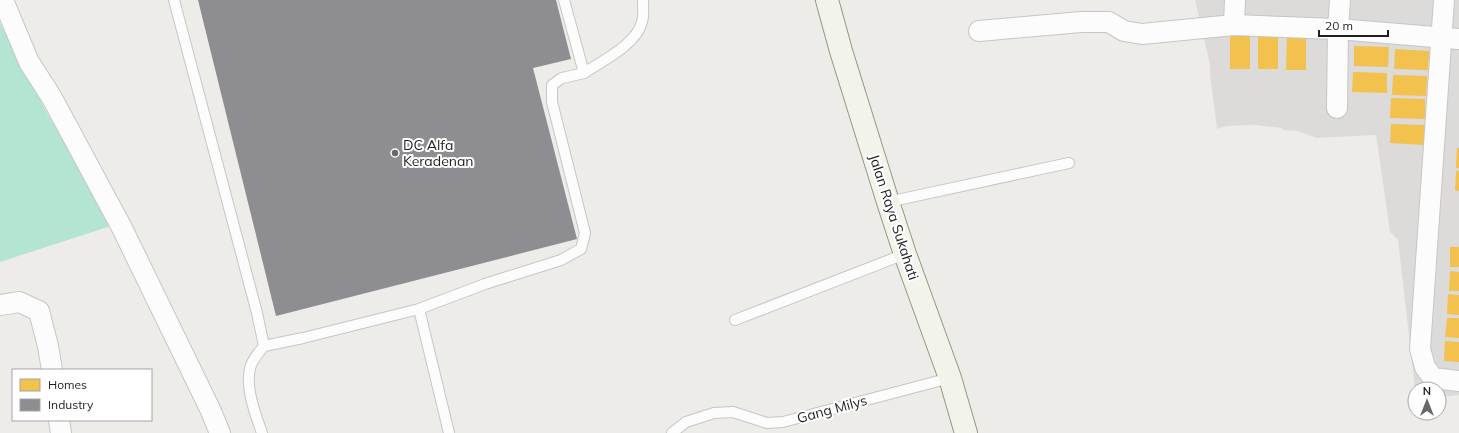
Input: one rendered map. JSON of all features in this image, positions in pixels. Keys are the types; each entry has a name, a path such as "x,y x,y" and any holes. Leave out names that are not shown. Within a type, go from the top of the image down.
{"main road":[{"name":"Jalan Raya Sukahati","path":"827,0 841,51 888,202 905,254 950,378 966,433"}],"street":[{"path":"3,0 29,62 52,98 122,228 210,409 220,433"},
{"path":"1234,25 1235,0"},
{"path":"1337,108 1340,0"},
{"path":"1444,0 1450,38 1420,349 1425,367 1433,378 1459,381"},
{"path":"979,31 1081,22 1109,22 1124,31 1142,34 1234,25 1338,30 1450,38"},
{"path":"0,305 19,302 39,311 48,346 52,369"},
{"path":"59,421 61,433"}],"lane":[{"path":"174,0 255,305 264,346"},
{"path":"564,0 584,74"},
{"path":"262,433 250,395 250,374 251,365 264,346 303,338 419,309 485,284 561,260 580,249 585,234 552,102 552,85 562,78 584,74 633,39 642,22 643,0"},
{"path":"888,202 1068,163"},
{"path":"735,320 905,254"},
{"path":"419,309 449,433"},
{"name":"Gang Milys","path":"672,433 686,422 714,413 733,412 767,423 783,422 950,378"}],"shaded area":[{"path":"1195,0 1459,0 1459,395 1447,396 1447,381 1414,381 1398,240 1390,232 1376,135 1317,138 1297,131 1255,125 1227,126 1217,129 1210,65"}],"green space":[{"path":"0,23 48,115 114,225 0,262"}],"building: Homes":[{"path":"1230,34 1250,34 1250,69 1230,69"},
{"path":"1258,34 1278,34 1278,69 1258,69"},
{"path":"1287,35 1306,36 1306,70 1286,70"},
{"path":"1354,46 1389,47 1388,67 1354,66"},
{"path":"1395,49 1429,51 1428,70 1394,69"},
{"path":"1353,72 1387,73 1387,93 1352,92"},
{"path":"1393,75 1427,76 1426,96 1392,95"},
{"path":"1391,98 1425,99 1425,119 1390,118"},
{"path":"1391,124 1425,125 1425,145 1390,143"},
{"path":"1457,148 1459,148 1459,168 1456,168"},
{"path":"1456,171 1459,171 1459,191 1455,190"},
{"path":"1450,247 1459,247 1459,267 1450,267"},
{"path":"1450,271 1459,272 1459,291 1449,291"},
{"path":"1448,294 1459,295 1459,315 1447,314"},
{"path":"1447,318 1459,318 1459,338 1445,337"},
{"path":"1445,341 1459,342 1459,362 1444,361"}],"building: Industry":[{"name":"DC Alfa Keradenan","path":"198,0 556,0 571,59 533,68 577,239 276,316"}],"place":[{"name":"DC Alfa Keradenan","path":"395,153"}]}
